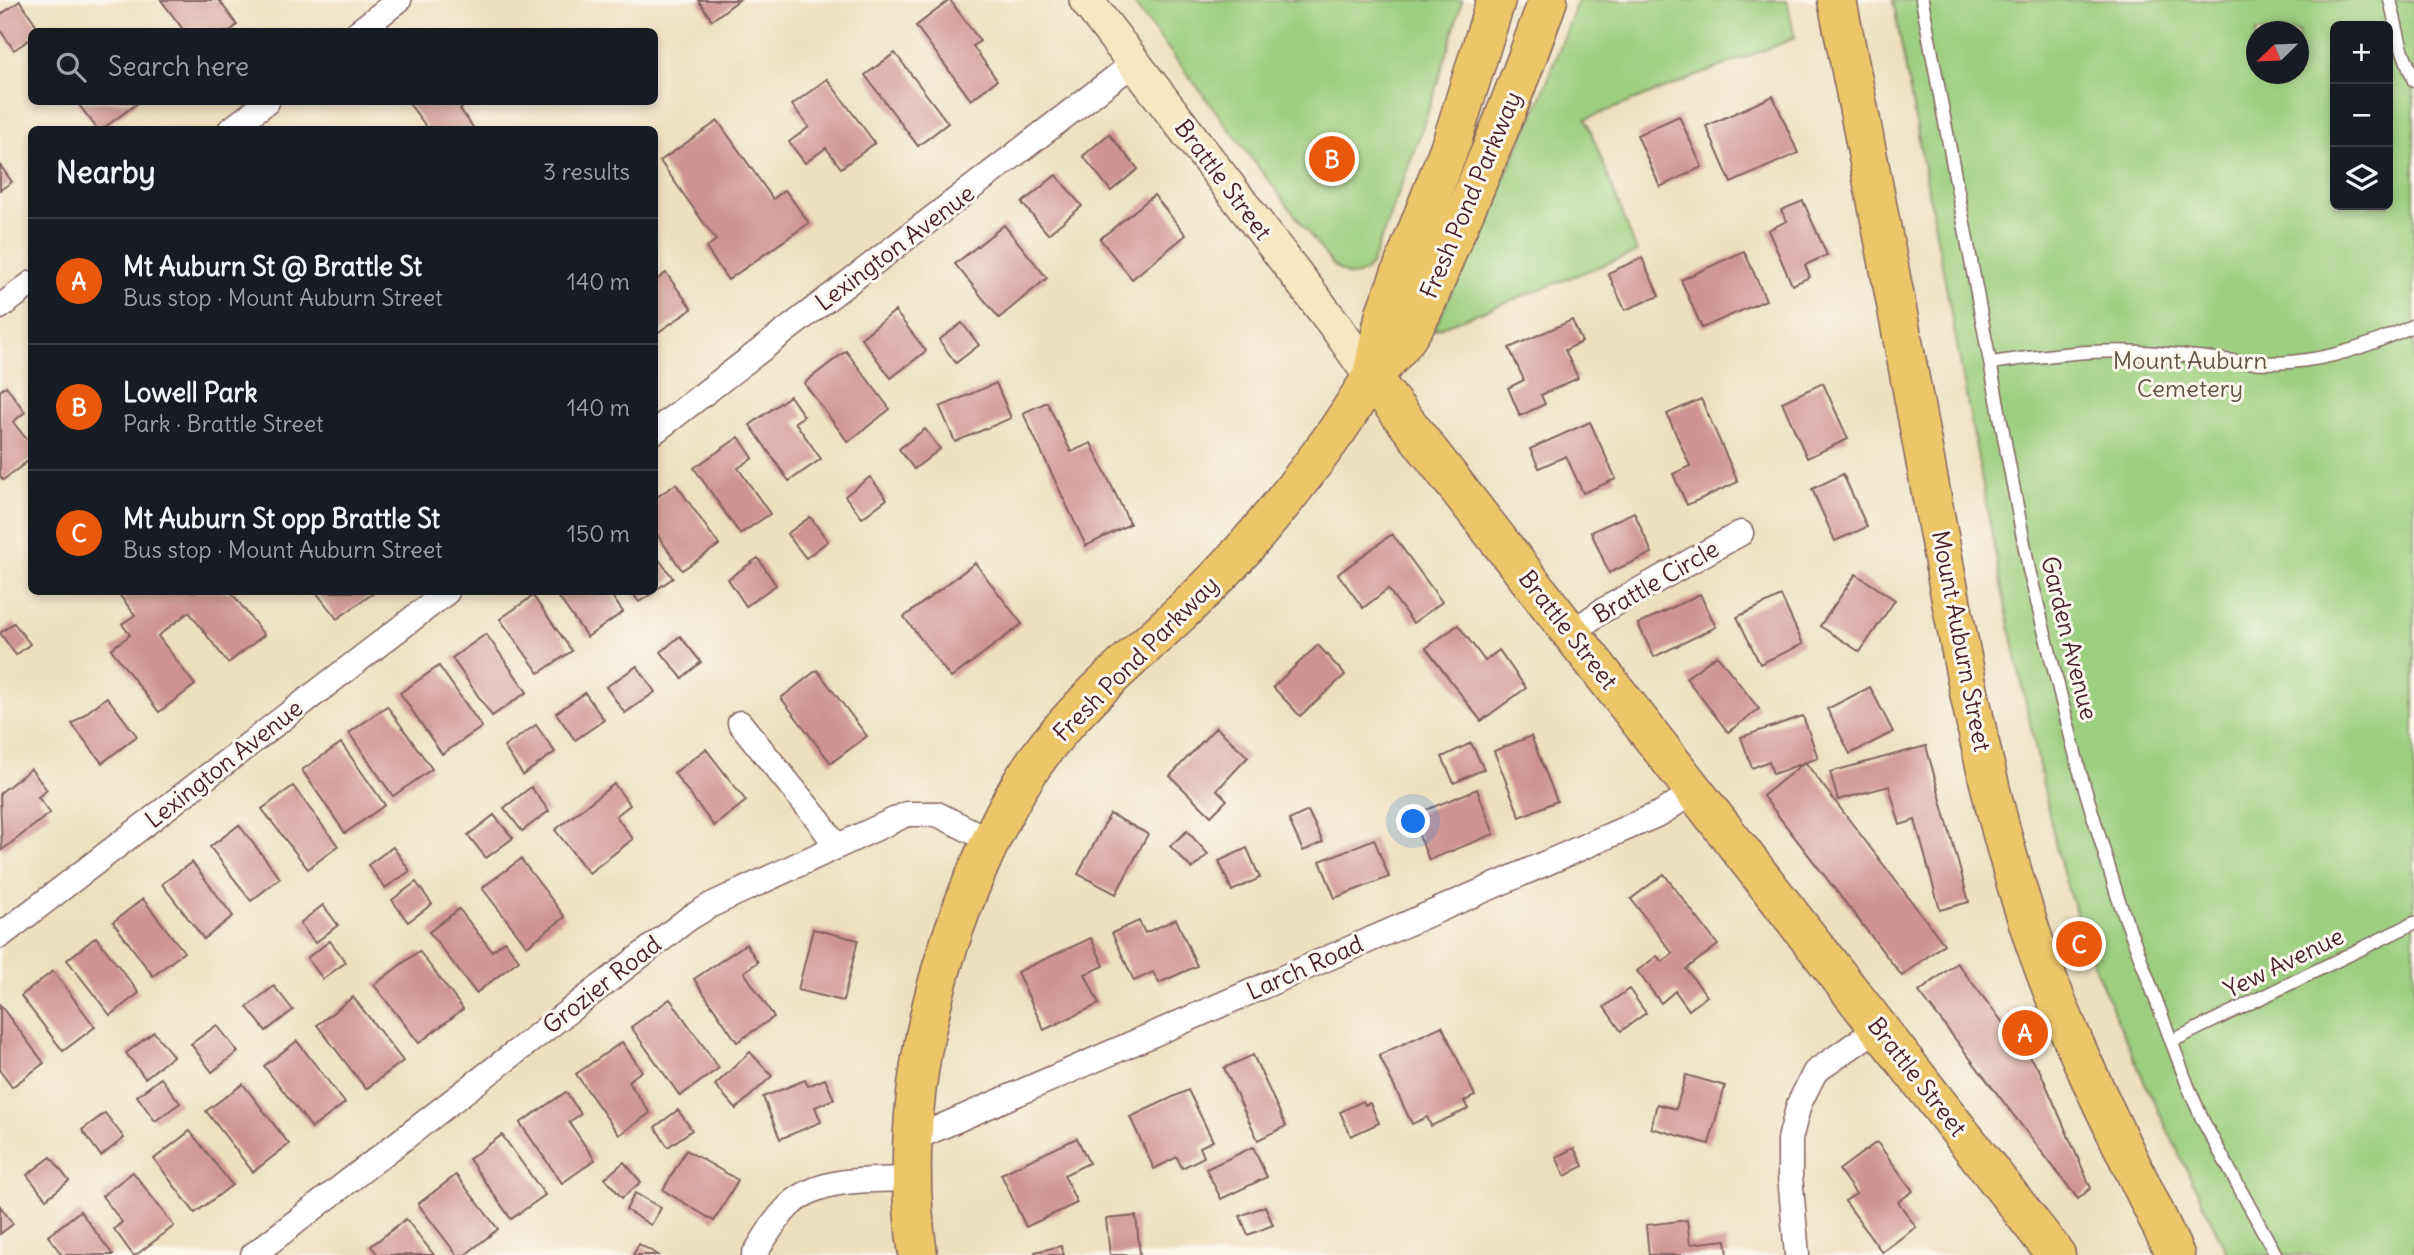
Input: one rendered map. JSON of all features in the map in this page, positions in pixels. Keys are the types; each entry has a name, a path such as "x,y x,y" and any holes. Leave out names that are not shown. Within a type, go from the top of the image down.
{"main road":[{"name":"Brattle Street","path":"1086,0 1334,324 1372,378 2056,1255"},
{"name":"Fresh Pond Parkway","path":"1372,378 1385,313 1452,141 1496,0"},
{"name":"Fresh Pond Parkway","path":"918,1255 912,1179 913,1139 922,1054 932,997 956,924 990,841 1023,781 1049,745 1112,677 1194,601 1245,547 1333,436 1372,378 1408,336 1501,129 1548,0"},
{"name":"Mount Auburn Street","path":"1837,0 1962,659 2001,827 2032,933 2055,995 2097,1092 2175,1255"}],"street":[{"path":"363,28 399,0"},
{"name":"Lexington Avenue","path":"658,429 1134,63"},
{"path":"235,126 263,105"},
{"path":"0,307 28,286"},
{"name":"Brattle Circle","path":"1571,633 1602,611 1741,533"},
{"name":"Lexington Avenue","path":"0,936 432,596"},
{"path":"740,723 836,846"},
{"name":"Larch Road","path":"913,1139 1661,813 1693,792"},
{"name":"Grozier Road","path":"253,1255 688,919 710,905 895,818 917,813 943,817 990,841"},
{"path":"1797,1255 1790,1175 1790,1139 1799,1104 1815,1072 1878,1028"},
{"path":"754,1255 781,1215 805,1194 839,1183 912,1179"}],"lane":[{"name":"Garden Avenue","path":"1922,0 2029,570 2079,769 2118,898 2203,1121 2276,1255"},
{"path":"2390,0 2401,46 2414,81"},
{"path":"1991,363 2084,352 2141,352 2269,362 2306,361 2364,346 2414,325"},
{"name":"Yew Avenue","path":"2172,1041 2414,923"}],"green space":[{"path":"1131,0 1462,0 1420,134 1371,265 1366,270 1352,276 1333,265"},
{"path":"1578,0 1787,0 1795,38 1586,119 1637,252 1434,330 1540,100"},
{"name":"Mount Auburn Cemetery","path":"1893,0 2414,0 2414,1255 2228,1255 2144,1081 2097,973 2056,847 2002,589"}],"building":[{"path":"161,0 219,0 237,25 234,28 182,28"},
{"path":"698,0 739,0 712,20"},
{"path":"950,0 980,41 973,46 997,80 971,100 916,26"},
{"path":"20,1 38,28 28,28 28,41 14,50 0,30 0,15"},
{"path":"895,53 948,123 918,146 865,75"},
{"path":"827,79 875,143 841,168 826,148 805,163 789,142 809,127 792,105"},
{"path":"1773,96 1798,153 1731,183 1706,126"},
{"path":"79,105 135,105 106,126 95,126"},
{"path":"410,105 466,105 460,109 472,126 426,126"},
{"path":"1679,116 1702,167 1660,187 1637,135"},
{"path":"718,121 773,199 785,190 809,223 728,280 706,248 716,240 660,161"},
{"path":"1109,134 1138,169 1111,191 1083,156"},
{"path":"0,165 12,182 0,190"},
{"path":"1056,175 1082,206 1048,234 1022,203"},
{"path":"1154,195 1186,235 1132,279 1100,239"},
{"path":"1803,201 1827,255 1805,265 1810,277 1792,285 1768,230 1787,221 1781,210"},
{"path":"1004,225 1047,278 999,318 955,264"},
{"path":"1744,251 1766,300 1702,328 1681,280"},
{"path":"1642,258 1659,296 1625,310 1608,273"},
{"path":"666,273 692,309 658,332 658,279"},
{"path":"895,311 926,351 891,378 861,338"},
{"path":"1572,320 1582,342 1565,350 1578,378 1541,395 1545,404 1520,416 1508,388 1524,380 1509,348"},
{"path":"962,323 979,345 956,363 939,340"},
{"path":"846,351 890,409 848,442 804,383"},
{"path":"996,383 1011,418 955,442 940,407"},
{"path":"1823,383 1848,439 1807,458 1782,402"},
{"path":"6,386 25,412 13,422 28,441 28,461 3,480 0,476 0,391"},
{"path":"790,396 804,416 795,422 821,459 789,481 750,425"},
{"path":"1701,399 1738,482 1687,505 1673,474 1690,466 1667,414"},
{"path":"1047,402 1071,452 1091,443 1130,524 1086,546 1023,413"},
{"path":"1590,422 1616,479 1583,493 1566,456 1539,468 1530,449"},
{"path":"925,429 940,449 914,469 899,449"},
{"path":"739,437 753,458 738,468 770,514 740,534 694,468"},
{"path":"1843,474 1867,527 1835,541 1812,489"},
{"path":"870,477 887,499 862,518 845,496"},
{"path":"676,484 719,545 682,570 658,536 658,496"},
{"path":"1634,512 1652,553 1609,573 1591,532"},
{"path":"810,517 828,541 806,558 787,534"},
{"path":"1392,534 1442,602 1413,623 1388,589 1363,608 1338,574"},
{"path":"658,558 673,578 658,588"},
{"path":"758,558 776,585 746,606 728,579"},
{"path":"975,563 1022,624 951,678 904,617"},
{"path":"1856,574 1895,600 1860,652 1820,626"},
{"path":"1700,594 1716,627 1654,657 1638,624"},
{"path":"120,595 233,595 264,635 228,663 189,612 158,636 195,685 159,712 111,649 130,635 122,624 135,615"},
{"path":"318,595 371,595 337,619"},
{"path":"557,595 611,595 623,612 587,637"},
{"path":"634,595 650,595 639,602"},
{"path":"533,596 572,651 539,673 500,619"},
{"path":"1781,596 1803,644 1760,664 1737,617"},
{"path":"14,623 30,644 16,655 0,633"},
{"path":"1458,625 1485,661 1499,650 1526,688 1481,721 1426,648"},
{"path":"486,634 527,692 492,716 452,658"},
{"path":"680,636 701,662 682,678 661,652"},
{"path":"1318,645 1345,675 1300,716 1273,687"},
{"path":"1717,655 1759,709 1728,732 1686,678"},
{"path":"439,666 482,727 442,754 400,693"},
{"path":"637,666 655,692 625,713 606,687"},
{"path":"817,670 867,736 831,763 781,698"},
{"path":"1870,687 1893,732 1850,754 1827,709"},
{"path":"585,693 604,720 575,740 556,713"},
{"path":"107,697 137,736 102,763 72,724"},
{"path":"387,706 432,769 393,796 349,733"},
{"path":"1803,716 1818,758 1773,774 1769,761 1752,768 1741,737"},
{"path":"536,725 555,752 523,775 504,747"},
{"path":"1216,727 1248,757 1217,790 1227,800 1211,816 1170,776"},
{"path":"1531,736 1557,801 1520,817 1494,751"},
{"path":"341,743 385,805 345,833 302,770"},
{"path":"1471,743 1484,769 1454,783 1442,757"},
{"path":"1926,746 1969,902 1940,910 1915,820 1900,825 1889,786 1838,800 1830,772"},
{"path":"706,749 746,801 714,826 674,773"},
{"path":"1805,762 1944,944 1902,976 1763,796"},
{"path":"31,769 47,790 38,797 50,813 2,850 0,793"},
{"path":"614,784 630,805 616,816 633,839 589,873 555,830"},
{"path":"293,786 338,846 308,869 262,809"},
{"path":"531,787 549,811 522,831 504,808"},
{"path":"1477,789 1494,834 1429,860 1411,816"},
{"path":"1308,811 1323,842 1303,851 1289,820"},
{"path":"1110,814 1148,834 1116,894 1078,874"},
{"path":"494,815 513,838 486,858 468,835"},
{"path":"239,825 280,878 251,901 210,847"},
{"path":"1187,831 1208,854 1192,869 1170,846"},
{"path":"1374,839 1389,877 1335,898 1320,861"},
{"path":"393,847 410,871 385,888 368,865"},
{"path":"1247,848 1260,878 1232,891 1219,861"},
{"path":"521,859 565,917 527,946 482,888"},
{"path":"192,862 233,916 204,939 162,884"},
{"path":"1664,874 1718,945 1686,969 1707,996 1689,1010 1675,991 1661,1003 1637,971 1657,956 1662,962 1673,954 1631,899"},
{"path":"416,882 432,904 408,922 392,900"},
{"path":"143,899 184,952 153,976 113,922"},
{"path":"323,905 338,925 315,943 300,923"},
{"path":"459,909 492,951 505,941 519,960 476,993 429,932"},
{"path":"1176,919 1197,966 1159,983 1153,972 1134,981 1112,933 1139,921 1145,933"},
{"path":"813,929 858,940 843,1001 798,990"},
{"path":"96,937 139,993 110,1015 67,960"},
{"path":"1091,938 1104,966 1085,974 1099,1004 1044,1030 1017,972"},
{"path":"330,941 346,962 323,979 307,958"},
{"path":"746,944 758,962 744,972 774,1017 737,1042 694,979"},
{"path":"419,951 463,1009 419,1043 374,985"},
{"path":"1957,963 2040,1071 2091,1188 2078,1199 1919,992"},
{"path":"53,971 95,1027 63,1051 21,996"},
{"path":"274,986 293,1010 266,1031 247,1007"},
{"path":"1629,989 1646,1013 1621,1031 1604,1007"},
{"path":"353,997 403,1061 366,1089 317,1025"},
{"path":"670,999 719,1068 680,1096 631,1027"},
{"path":"0,1005 44,1063 12,1087 0,1071"},
{"path":"217,1025 238,1052 212,1072 191,1044"},
{"path":"1442,1026 1475,1096 1464,1101 1468,1109 1431,1126 1427,1117 1412,1124 1379,1055"},
{"path":"154,1032 173,1056 145,1078 126,1053"},
{"path":"297,1041 345,1103 312,1128 264,1066"},
{"path":"622,1042 642,1071 628,1081 650,1113 619,1135 576,1074"},
{"path":"750,1052 772,1076 736,1109 715,1085"},
{"path":"1253,1055 1286,1126 1258,1140 1224,1068"},
{"path":"1686,1075 1725,1086 1709,1144 1651,1128 1657,1104 1676,1109"},
{"path":"161,1078 180,1103 155,1121 137,1096"},
{"path":"825,1079 834,1099 815,1107 821,1122 780,1139 763,1097 805,1080 808,1086"},
{"path":"243,1084 289,1144 253,1172 206,1111"},
{"path":"1188,1090 1213,1141 1200,1147 1204,1157 1182,1168 1177,1157 1154,1169 1130,1117"},
{"path":"566,1092 581,1114 569,1122 595,1160 562,1183 520,1123"},
{"path":"1363,1101 1365,1105 1370,1103 1379,1123 1351,1136 1340,1112"},
{"path":"678,1110 692,1130 668,1147 655,1127"},
{"path":"105,1113 124,1138 101,1156 82,1130"},
{"path":"190,1131 232,1185 195,1213 154,1159"},
{"path":"502,1135 545,1195 511,1219 469,1159"},
{"path":"1077,1138 1089,1163 1064,1175 1077,1203 1026,1227 1001,1174"},
{"path":"1877,1142 1913,1191 1898,1202 1916,1227 1882,1252 1845,1201 1856,1194 1839,1170"},
{"path":"1253,1147 1267,1177 1221,1199 1206,1169"},
{"path":"1574,1148 1583,1166 1565,1176 1556,1157"},
{"path":"686,1150 738,1180 714,1221 663,1190"},
{"path":"51,1157 69,1181 46,1199 27,1175"},
{"path":"624,1162 641,1182 622,1198 605,1178"},
{"path":"133,1172 174,1226 136,1255 133,1255 114,1229 122,1222 102,1196"},
{"path":"456,1175 498,1229 465,1255 457,1255 418,1204"},
{"path":"635,1193 661,1208 651,1225 626,1210"},
{"path":"0,1206 13,1224 0,1234"},
{"path":"1265,1206 1273,1225 1248,1235 1240,1216"},
{"path":"80,1211 113,1255 62,1255 48,1236"},
{"path":"1136,1216 1140,1255 1110,1255 1106,1219"},
{"path":"406,1219 434,1255 378,1255 371,1246"},
{"path":"1687,1220 1690,1244 1726,1240 1728,1255 1649,1255 1646,1225"},
{"path":"639,1244 658,1255 633,1255"},
{"path":"1061,1246 1064,1255 1036,1255 1035,1252"}],"place":[{"name":"Lowell Park","path":"1332,159"},
{"name":"Mt Auburn St opp Brattle St","path":"2079,944"},
{"name":"Mt Auburn St @ Brattle St","path":"2025,1033"}]}
